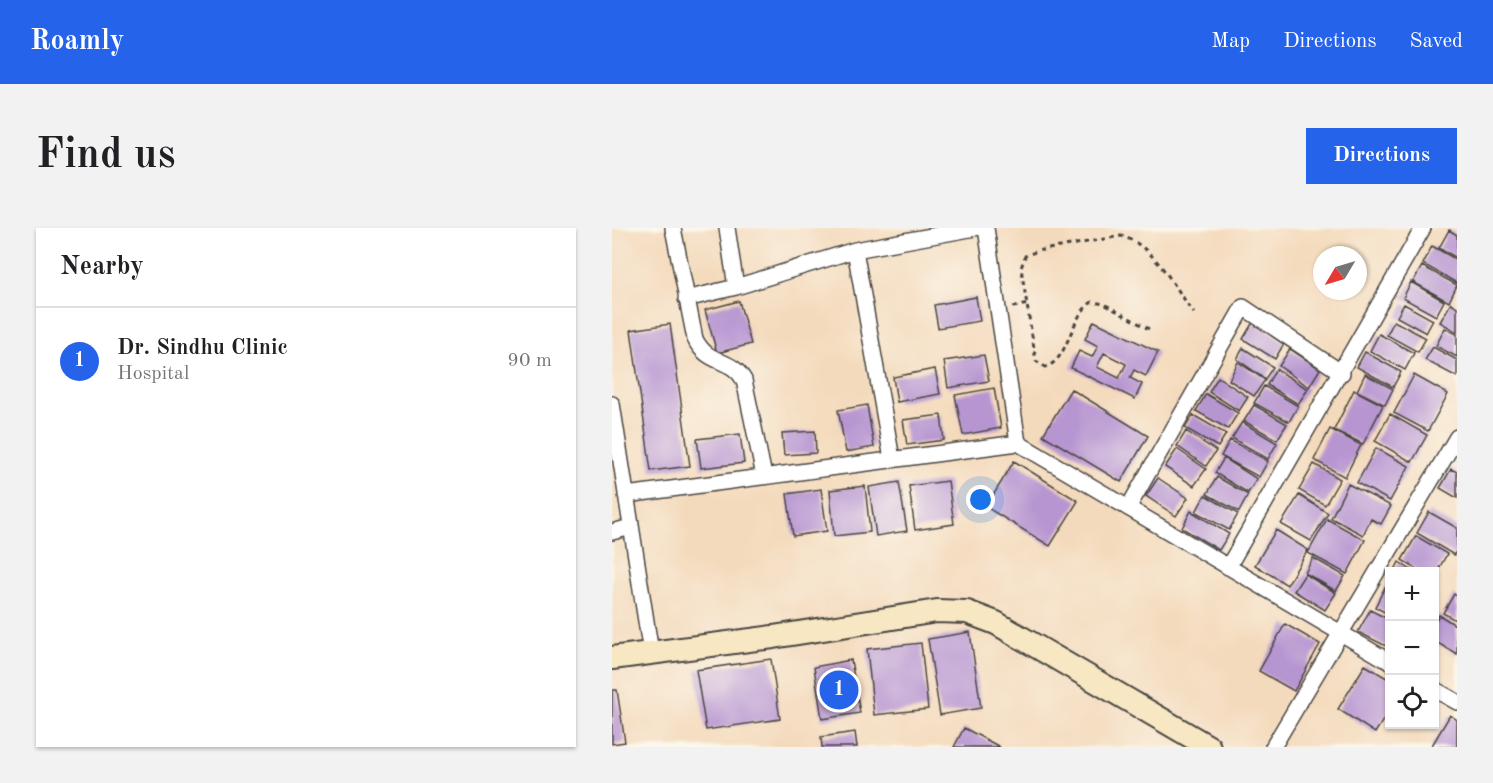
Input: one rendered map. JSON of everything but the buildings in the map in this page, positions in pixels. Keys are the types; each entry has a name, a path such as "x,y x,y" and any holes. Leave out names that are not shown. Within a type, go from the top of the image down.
{"street":[{"path":"674,228 686,299 700,350 710,358 738,369 744,380 764,476"},
{"path":"727,228 736,287"},
{"path":"686,299 736,287 855,250 975,228"},
{"path":"986,228 1018,443"},
{"path":"1228,567 1342,373 1423,228"},
{"path":"855,250 892,459"},
{"path":"1128,508 1243,307 1342,373"},
{"path":"612,404 651,653"},
{"path":"1273,747 1457,437"},
{"path":"626,495 1018,443 1385,660"},
{"path":"612,532 631,527"},
{"path":"612,658 773,638 937,611 967,612 996,623 1209,747"},
{"path":"1439,692 1457,702"}],"path":[{"path":"1149,329 1104,304 1092,302 1081,309 1059,357 1052,365 1045,367 1036,361 1021,268 1025,256 1037,251 1121,236 1134,240 1148,250 1194,313"}],"place":[{"name":"Dr. Sindhu Clinic","path":"839,690"}]}
